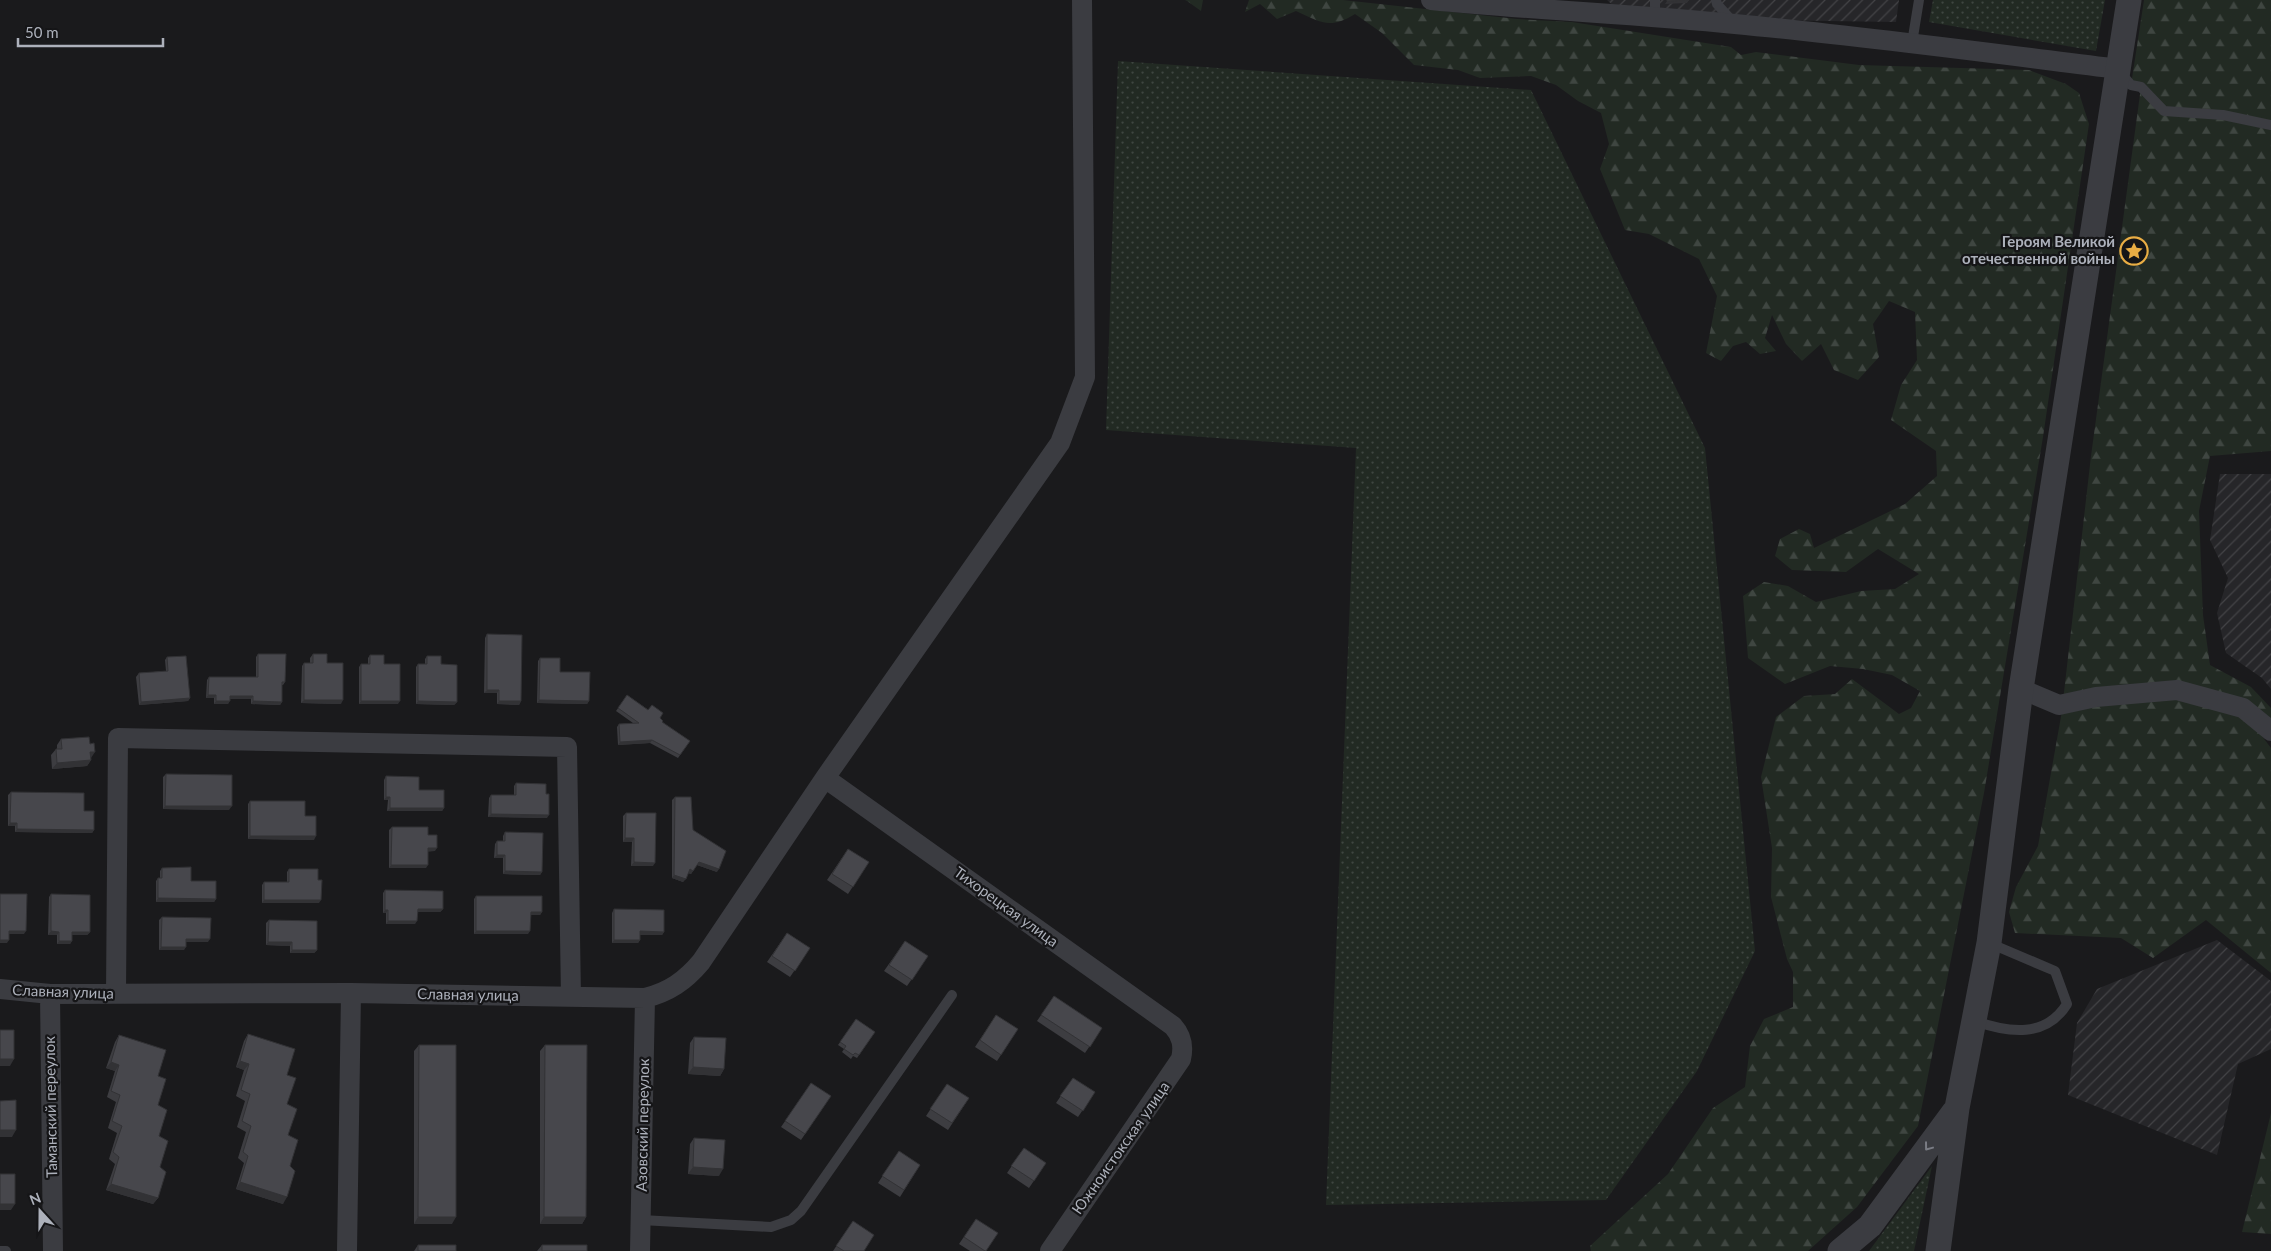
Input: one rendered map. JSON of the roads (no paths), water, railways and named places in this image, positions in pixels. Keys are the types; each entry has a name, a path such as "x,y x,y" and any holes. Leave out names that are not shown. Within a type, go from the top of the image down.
{"street":[{"name":"Славная улица","path":"0,989 50,994 351,993 645,998 676,986 701,962 825,778 1060,443 1085,378 1082,0"},
{"path":"1431,0 1655,9 1735,24 1912,43 2118,69"},
{"path":"1936,1246 1957,1108 1989,943 2021,689 2129,0"},
{"path":"2021,689 2059,705 2096,697 2177,690 2243,708 2271,731"},
{"path":"116,994 118,738 567,747 571,997"},
{"name":"Тихорецкая улица","path":"825,778 1173,1026 1182,1041"},
{"path":"347,1251 351,993"},
{"name":"Таманский переулок","path":"50,994 53,1251"},
{"name":"Азовский переулок","path":"640,1251 645,998"},
{"name":"Южноистокская улица","path":"1050,1251 1182,1059 1182,1041"},
{"path":"1840,1251 1870,1226 1957,1108"}],"lane":[{"path":"1716,0 1717,4 1735,24"},
{"path":"1912,43 1919,0"},
{"path":"2118,69 2131,85 2141,86 2164,110 2223,115 2271,125"},
{"path":"1975,1021 1999,1030 2025,1031 2059,1017 2067,1004 2056,971 1989,943"},
{"path":"641,1220 771,1227 791,1220 801,1211 952,995"},
{"path":"0,1251 6,1251"}],"place":[{"name":"Героям Великой отечественной войны","path":"2134,251"}]}
